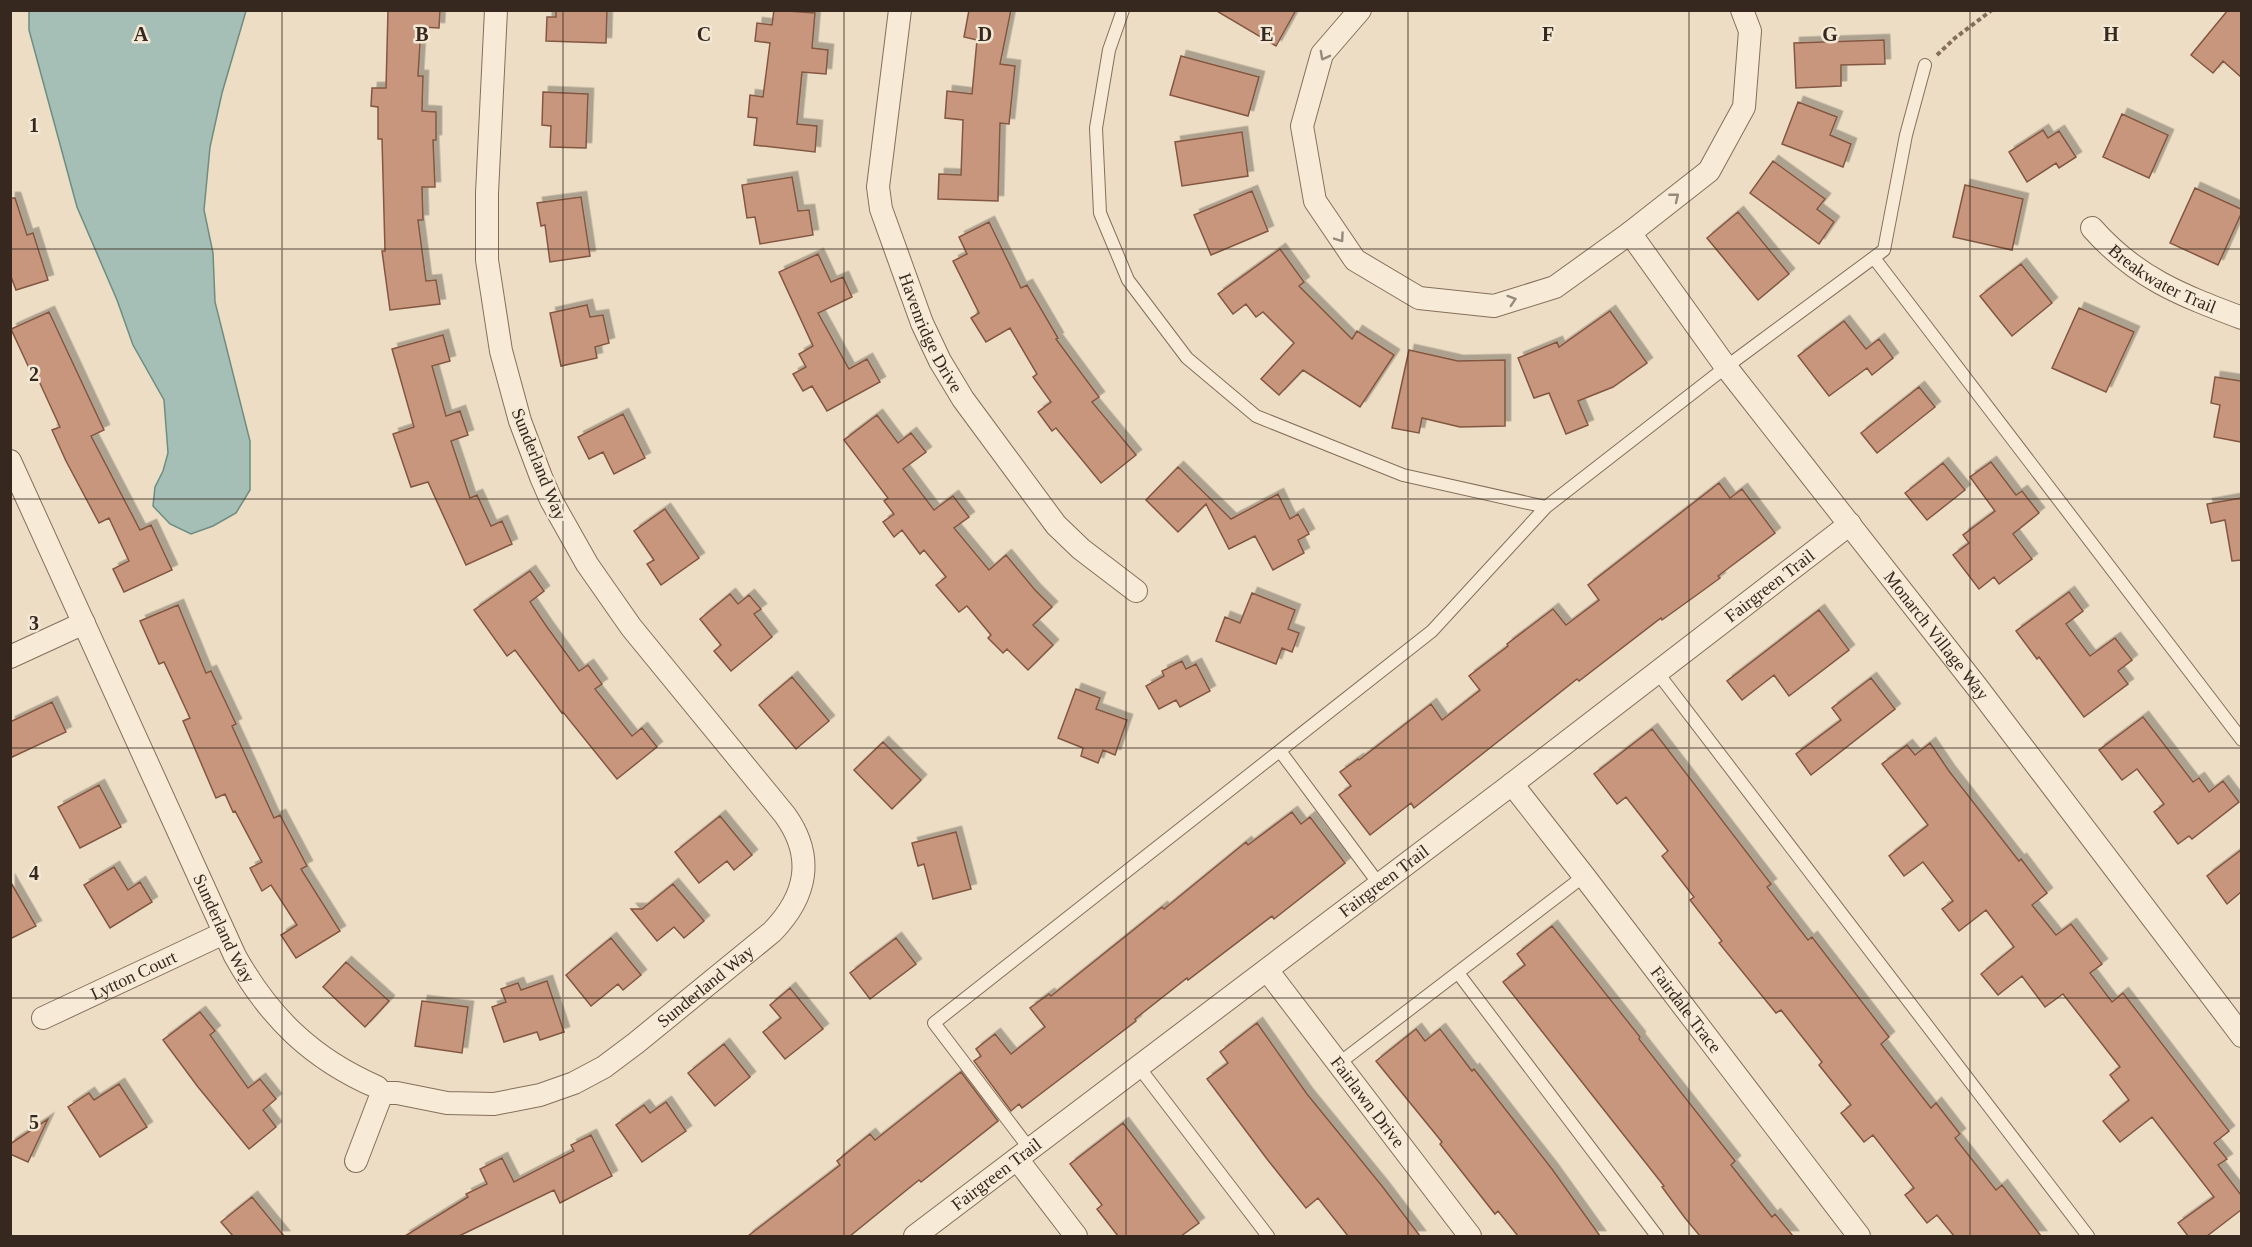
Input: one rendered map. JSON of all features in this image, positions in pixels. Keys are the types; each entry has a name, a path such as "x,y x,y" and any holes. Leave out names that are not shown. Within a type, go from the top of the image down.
{"street":[{"name":"Sunderland Way","path":"10,461 242,969 262,999 289,1029 330,1064 377,1087 382,1093 398,1093 447,1103 494,1104 540,1095 574,1083 604,1067 772,932 796,902 802,876 802,848 798,836 789,821 631,627 576,547 541,477 520,421 501,351 487,250 487,193 496,10"},
{"name":"Havenridge Drive","path":"900,10 878,187 881,209 922,322 940,361 963,399 1047,515 1081,549 1136,591"},
{"path":"1360,10 1322,54 1302,126 1315,201 1355,260 1419,298 1494,306 1555,286 1630,233 1708,171 1744,107 1750,31 1742,10"},
{"name":"Breakwater Trail","path":"2092,228 2111,249 2152,279 2191,299 2241,318"},
{"name":"Monarch Village Way","path":"1630,233 1726,367 1977,687 2241,1036"},
{"name":"Fairgreen Trail","path":"915,1236 1512,784 1850,524"},
{"path":"10,657 84,623"},
{"name":"Fairdale Trace","path":"1512,784 1859,1236"},
{"name":"Lytton Court","path":"43,1018 224,933"},
{"name":"Fairlawn Drive","path":"1267,970 1470,1236"},
{"path":"356,1161 382,1093"},
{"path":"1023,1154 1076,1236"}],"lane":[{"path":"1123,10 1109,50 1096,128 1100,213 1128,280 1187,358 1256,416 1403,475 1546,507"},
{"path":"1023,1154 934,1023 1432,631 1546,507 1726,367 1884,250 1906,135 1925,65"},
{"path":"1874,258 2241,740"},
{"path":"1657,672 2088,1236"},
{"path":"1280,751 1379,884"},
{"path":"1338,1064 1584,876"},
{"path":"1458,973 1656,1236"},
{"path":"1138,1066 1268,1236"}],"path":[{"path":"1925,65 1954,38 1992,10"}],"water":[{"path":"29,11 246,11 222,93 210,147 204,210 213,253 215,302 250,441 250,490 236,513 213,526 191,534 170,524 153,506 155,487 168,453 164,400 133,345 117,300 77,207 29,30"}],"building":[{"path":"388,10 440,10 439,28 421,27 418,76 423,76 422,111 436,112 436,140 433,140 435,187 422,187 423,220 418,220 426,281 436,280 440,304 390,310 382,251 385,251 382,139 378,139 378,107 371,106 372,88 386,88"},
{"path":"556,10 607,10 606,43 546,41 547,17 556,17"},
{"path":"774,10 815,13 812,48 828,50 826,74 802,72 797,124 817,126 815,152 754,145 757,118 748,117 750,95 763,97 770,43 755,41 757,23 772,25"},
{"path":"969,10 1011,10 1000,64 1015,66 1009,124 1000,123 998,201 938,199 939,174 961,175 963,120 945,118 947,91 972,94 977,40 964,37"},
{"path":"1215,10 1296,10 1276,46"},
{"path":"2228,10 2241,10 2241,77 2223,61 2213,73 2191,55"},
{"path":"1884,40 1885,64 1841,65 1841,86 1796,88 1794,43"},
{"path":"1181,56 1259,77 1248,116 1170,95"},
{"path":"543,92 588,94 586,148 550,147 551,126 542,125"},
{"path":"1798,102 1837,117 1830,135 1851,144 1843,167 1782,144"},
{"path":"2122,114 2168,135 2149,178 2103,157"},
{"path":"2043,130 2048,138 2059,131 2076,157 2059,168 2056,163 2027,182 2009,152"},
{"path":"1242,132 1248,176 1182,186 1175,142"},
{"path":"1773,161 1825,199 1817,209 1834,222 1819,244 1750,193"},
{"path":"792,177 798,211 809,210 813,235 760,244 755,217 747,218 742,185"},
{"path":"1965,185 2023,199 2012,250 1953,237"},
{"path":"2195,188 2241,209 2241,214 2218,265 2170,243"},
{"path":"1252,191 1268,231 1211,255 1194,215"},
{"path":"581,197 590,256 550,262 545,225 541,226 537,203"},
{"path":"10,198 15,198 27,235 33,233 48,280 16,290 10,274"},
{"path":"1738,212 1789,274 1758,300 1707,238"},
{"path":"989,222 1021,288 1027,285 1058,338 1056,339 1099,397 1092,402 1136,455 1101,483 1056,428 1052,431 1038,412 1051,402 1033,377 1037,374 1010,328 986,342 971,318 979,313 953,261 967,254 959,237"},
{"path":"1280,249 1304,282 1299,286 1352,339 1357,331 1394,355 1360,407 1303,370 1279,395 1261,379 1294,343 1263,312 1256,317 1246,304 1233,314 1218,294"},
{"path":"818,254 831,282 843,277 852,297 818,313 849,369 867,359 880,382 827,411 812,386 803,391 793,374 806,367 799,354 813,346 779,272"},
{"path":"2021,264 2052,303 2012,336 1980,296"},
{"path":"587,305 590,317 603,315 609,343 595,347 597,358 561,366 550,313"},
{"path":"2079,308 2134,332 2106,392 2052,368"},
{"path":"1610,311 1647,363 1613,387 1578,401 1588,425 1566,434 1549,393 1534,398 1518,358 1557,342 1559,347"},
{"path":"49,312 104,430 91,436 140,530 151,525 172,570 124,592 113,569 129,561 109,518 99,523 66,461 52,430 60,427 33,368 30,370 11,329"},
{"path":"1844,321 1866,349 1879,339 1893,358 1872,375 1867,368 1829,396 1798,356"},
{"path":"443,335 450,361 432,366 446,416 460,411 468,435 451,441 470,498 477,495 491,526 502,521 512,544 466,565 428,482 411,487 393,434 414,427 392,349"},
{"path":"1409,350 1458,361 1505,360 1505,426 1460,427 1422,418 1419,433 1392,428"},
{"path":"2215,377 2241,381 2241,442 2214,437 2220,405 2211,403"},
{"path":"1919,387 1935,407 1877,453 1861,433"},
{"path":"623,414 645,458 614,474 603,452 589,459 578,437"},
{"path":"877,415 898,443 911,433 926,452 903,469 934,510 953,496 969,517 954,528 989,570 1006,555 1052,607 1033,625 1053,645 1028,670 1007,649 1003,653 988,638 991,635 967,606 959,612 936,585 946,577 924,550 920,554 902,530 894,537 883,522 894,514 884,501 888,498 844,440"},
{"path":"1991,462 2016,495 2022,491 2039,513 2013,534 2032,559 1999,584 1994,577 1979,589 1953,555 1969,543 1963,535 1995,511 1970,477"},
{"path":"1943,463 1965,490 1927,520 1905,493"},
{"path":"1178,467 1231,519 1278,494 1290,519 1298,514 1309,534 1298,540 1304,553 1273,570 1255,536 1229,549 1206,504 1178,532 1146,500"},
{"path":"1719,483 1730,498 1742,489 1775,533 1718,576 1720,578 1662,620 1661,618 1579,681 1577,679 1414,808 1411,803 1370,835 1339,795 1351,786 1340,772 1431,704 1442,720 1480,690 1469,676 1553,609 1566,625 1599,600 1588,585"},
{"path":"2241,498 2241,560 2232,561 2225,520 2211,523 2207,504"},
{"path":"665,509 699,558 661,585 647,564 654,560 634,531"},
{"path":"530,571 544,591 530,602 547,627 579,671 588,665 602,684 595,689 632,736 642,728 657,747 617,779 562,713 515,650 507,656 474,610"},
{"path":"2069,592 2083,611 2066,624 2090,656 2115,638 2132,660 2118,671 2128,684 2084,717 2039,657 2037,659 2016,631"},
{"path":"1252,593 1295,610 1288,629 1299,633 1292,652 1282,648 1276,664 1216,641 1225,617 1240,623"},
{"path":"730,594 738,604 749,595 761,609 754,614 772,637 731,671 714,651 721,645 700,619"},
{"path":"178,605 206,673 211,671 236,724 232,726 274,818 280,815 307,866 301,869 340,931 296,958 281,935 297,925 271,885 262,891 250,868 262,862 225,794 216,798 183,721 190,718 164,662 159,664 140,621"},
{"path":"1819,610 1849,650 1789,696 1774,675 1742,700 1727,681"},
{"path":"1182,661 1186,669 1196,664 1210,691 1180,707 1176,700 1159,709 1146,686 1164,676 1162,671"},
{"path":"792,677 829,721 796,749 759,705"},
{"path":"1871,678 1895,709 1811,775 1796,754 1841,720 1832,708"},
{"path":"1076,689 1100,698 1096,709 1127,720 1115,755 1103,750 1098,763 1081,756 1083,748 1058,738"},
{"path":"52,702 66,732 10,758 10,722"},
{"path":"2143,717 2193,782 2199,778 2209,792 2223,781 2239,802 2192,839 2189,836 2178,844 2154,812 2164,804 2137,769 2122,780 2099,750"},
{"path":"1652,729 1771,884 1767,887 1808,940 1812,937 1889,1037 1881,1044 1931,1108 1936,1103 1960,1134 1955,1138 1996,1190 2002,1185 2041,1236 1954,1236 1937,1215 1927,1223 1905,1195 1914,1188 1873,1135 1864,1142 1841,1113 1851,1105 1819,1065 1822,1062 1781,1010 1776,1013 1719,943 1722,941 1690,900 1694,897 1662,856 1668,851 1626,797 1617,804 1594,774"},
{"path":"883,742 921,780 892,809 854,770"},
{"path":"1930,743 2019,861 2021,859 2047,893 2032,905 2056,935 2071,924 2102,964 2090,973 2112,1002 2123,993 2229,1131 2214,1143 2227,1159 2218,1165 2241,1195 2241,1210 2207,1236 2188,1236 2178,1223 2214,1197 2152,1117 2120,1142 2103,1121 2129,1100 2110,1075 2120,1067 2063,994 2045,1007 2022,976 1998,995 1981,974 2014,947 1986,910 1959,931 1942,909 1953,901 1923,862 1904,876 1889,856 1928,825 1882,764 1907,745 1915,755"},
{"path":"99,785 121,827 80,848 58,807"},
{"path":"1292,812 1301,824 1310,817 1345,863 1274,919 1272,916 1188,980 1187,978 1135,1019 1136,1021 1022,1108 1019,1104 1011,1111 974,1061 981,1056 976,1049 995,1034 1011,1054 1045,1027 1030,1008 1049,994 1051,996 1246,842 1248,845"},
{"path":"720,816 752,855 734,870 727,861 699,883 675,852"},
{"path":"956,832 971,889 933,899 924,864 918,866 912,843"},
{"path":"2241,850 2241,892 2227,904 2207,876"},
{"path":"114,867 128,890 140,882 152,902 110,928 84,885"},
{"path":"10,881 36,926 10,939"},
{"path":"673,884 704,921 684,938 674,927 657,941 631,909 642,909"},
{"path":"1552,926 1735,1161 1731,1165 1772,1217 1775,1214 1793,1236 1700,1236 1685,1218 1662,1187 1664,1186 1503,982 1525,965 1517,954"},
{"path":"611,938 641,975 623,990 618,984 591,1006 566,975"},
{"path":"896,938 916,964 870,999 850,973"},
{"path":"346,962 389,1001 365,1027 323,987"},
{"path":"547,981 564,1032 540,1040 537,1032 504,1042 492,1007 506,1002 501,989 518,983 521,990"},
{"path":"790,988 823,1029 785,1059 763,1032 781,1018 770,1005"},
{"path":"422,1001 468,1007 462,1053 415,1046"},
{"path":"200,1012 215,1031 210,1035 248,1088 260,1079 276,1099 263,1110 276,1127 249,1149 163,1040"},
{"path":"1257,1023 1307,1094 1420,1236 1348,1236 1318,1198 1306,1208 1267,1159 1207,1079 1228,1063 1220,1052"},
{"path":"1416,1029 1425,1041 1440,1029 1552,1169 1600,1236 1518,1236 1498,1211 1495,1214 1440,1144 1442,1142 1376,1061"},
{"path":"724,1044 750,1077 715,1106 688,1073"},
{"path":"961,1072 998,1121 921,1182 919,1180 850,1236 748,1236 840,1165 837,1161 870,1134 875,1140"},
{"path":"119,1084 147,1127 100,1157 68,1107 89,1093 94,1100"},
{"path":"666,1102 686,1131 642,1162 616,1125 644,1105 650,1113"},
{"path":"48,1119 28,1162 10,1154 10,1144"},
{"path":"1123,1123 1199,1223 1181,1236 1118,1236 1097,1209 1102,1205 1070,1164"},
{"path":"591,1135 612,1176 560,1203 554,1190 459,1236 405,1236 468,1197 466,1194 487,1184 480,1169 502,1158 514,1182 574,1151 571,1145"},
{"path":"252,1197 284,1236 233,1236 221,1222"}]}
